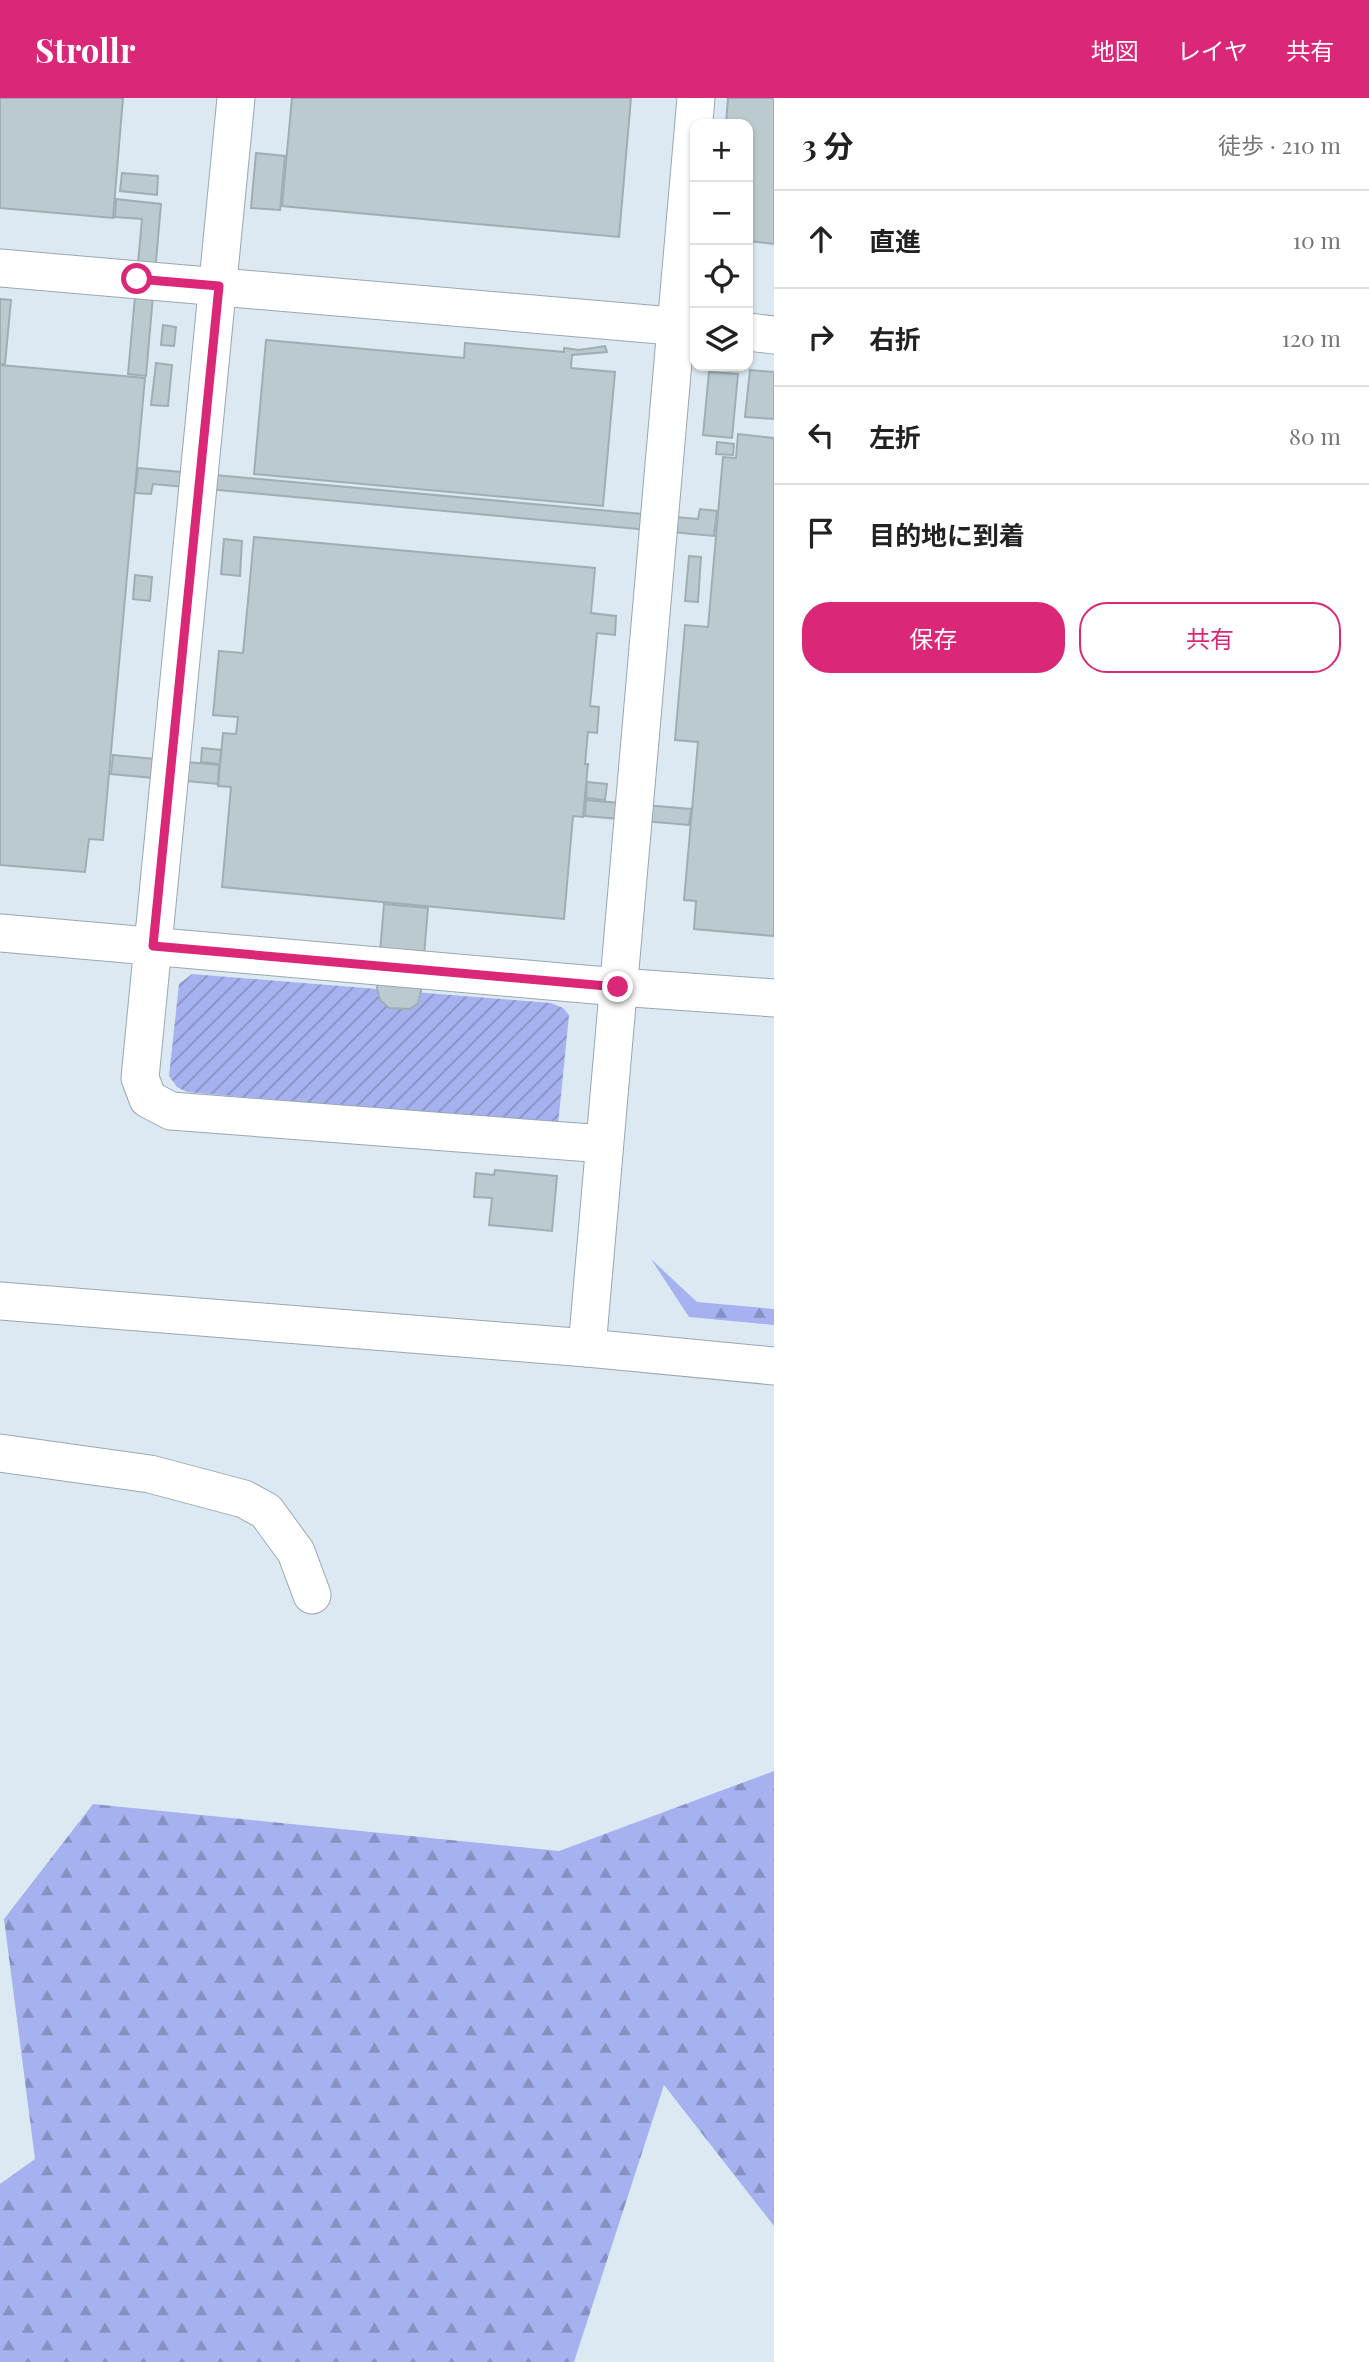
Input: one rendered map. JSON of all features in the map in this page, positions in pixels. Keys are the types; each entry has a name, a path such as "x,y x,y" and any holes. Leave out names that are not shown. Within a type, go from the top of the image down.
{"street":[{"path":"236,98 140,1077 148,1099 171,1111 604,1144"},
{"path":"587,1348 618,987 686,327 696,98"},
{"path":"0,268 686,327"},
{"path":"753,333 774,335"},
{"path":"0,933 774,998"},
{"path":"0,1301 587,1348 774,1366"},
{"path":"0,1453 150,1474 244,1499 266,1511 296,1552 312,1595"}],"green space":[{"path":"192,974 551,1003 563,1008 569,1015 558,1125 187,1092 177,1087 169,1076 179,984"},
{"path":"651,1259 697,1302 774,1309 774,1325 689,1317"},
{"path":"774,1771 774,2226 664,2085 574,2362 0,2362 0,2184 35,2159 4,1919 93,1804 559,1851"}],"building":[{"path":"0,98 123,98 113,218 0,208"},
{"path":"292,98 631,98 619,237 282,206"},
{"path":"728,98 774,98 774,244 753,242 753,119 726,119"},
{"path":"256,153 285,156 280,210 251,208"},
{"path":"122,173 158,176 157,195 120,191"},
{"path":"116,199 161,204 146,376 128,374 142,219 115,217"},
{"path":"0,299 11,300 5,364 0,364"},
{"path":"163,325 176,327 174,346 161,345"},
{"path":"266,340 464,358 465,343 564,352 564,348 579,350 605,346 607,352 572,355 571,368 615,372 603,506 254,474"},
{"path":"156,363 172,365 168,406 151,405"},
{"path":"0,365 145,378 103,840 89,839 85,872 0,865"},
{"path":"750,371 774,372 774,419 745,417"},
{"path":"709,372 738,374 732,438 703,435"},
{"path":"738,434 774,438 774,936 694,929 696,901 684,900 698,742 675,740 685,625 708,627 723,457 736,458"},
{"path":"717,442 734,444 733,455 716,454"},
{"path":"138,468 698,519 700,509 717,511 714,536 153,484 151,494 135,493"},
{"path":"254,537 595,568 591,613 616,616 615,635 597,633 590,706 599,707 597,733 588,732 583,817 573,816 564,919 222,887 231,787 218,786 223,733 236,734 238,717 213,715 219,651 243,653"},
{"path":"224,539 242,541 240,576 221,574"},
{"path":"689,556 701,557 698,602 685,601"},
{"path":"135,575 152,577 150,601 133,599"},
{"path":"202,748 221,750 220,764 201,762"},
{"path":"113,755 219,765 218,784 111,774"},
{"path":"587,782 607,784 605,800 586,798"},
{"path":"586,800 691,809 689,825 585,816"},
{"path":"384,904 428,908 421,991 418,1003 410,1009 389,1008 380,1000 377,989"},
{"path":"495,1170 557,1176 552,1231 489,1225 492,1198 474,1197 476,1173 494,1175"}],"route":[{"path":"137,279 219,286 153,946 618,987"}]}
